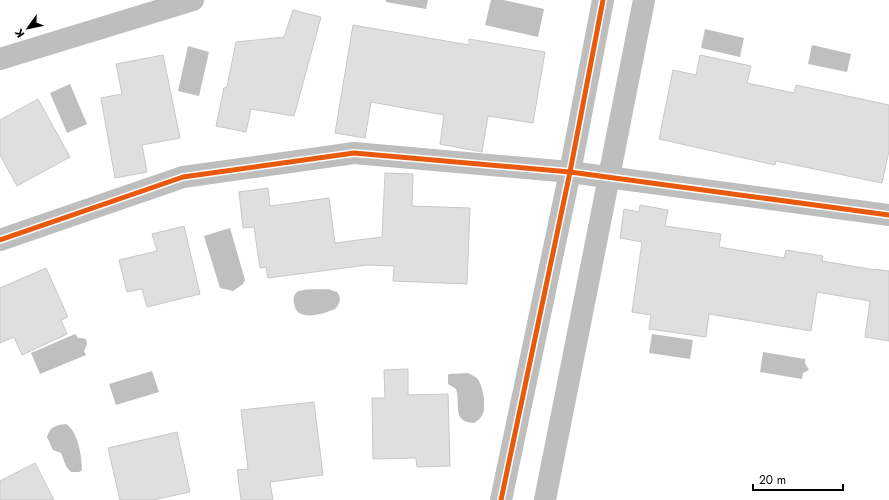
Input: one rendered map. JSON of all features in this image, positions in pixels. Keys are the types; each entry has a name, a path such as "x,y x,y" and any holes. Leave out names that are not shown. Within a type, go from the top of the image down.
{"street":[{"path":"0,59 193,0"},
{"path":"501,500 570,172 603,0"},
{"path":"545,500 610,178 644,0"},
{"path":"0,240 183,178 354,153 570,172 889,215"}],"shaded area":[{"path":"386,0 428,0 426,9 386,2"},
{"path":"491,0 503,0 544,9 538,37 485,25"},
{"path":"705,29 744,38 740,57 701,48"},
{"path":"812,45 851,54 847,72 808,64"},
{"path":"188,46 209,52 199,96 178,91"},
{"path":"70,84 87,124 67,133 50,93"},
{"path":"230,228 245,280 243,284 233,291 220,288 204,236"},
{"path":"328,289 337,292 340,296 339,303 335,309 317,315 305,315 296,309 294,298 297,292"},
{"path":"75,334 78,338 86,339 87,344 84,351 86,355 40,374 31,353"},
{"path":"652,334 693,340 690,359 649,353"},
{"path":"763,352 805,359 805,363 809,370 803,373 802,379 760,372"},
{"path":"152,371 159,392 116,405 109,384"},
{"path":"468,373 477,378 481,385 484,398 483,412 478,421 474,423 467,422 460,416 458,411 456,389 448,384 449,374"},
{"path":"66,424 74,432 78,445 82,470 79,472 71,472 66,466 61,453 53,450 47,437 54,427"}],"building":[{"path":"293,10 321,17 294,116 251,109 246,132 216,126 224,88 227,87 236,42 284,37"},
{"path":"353,25 469,45 469,39 545,52 533,123 488,116 482,152 440,144 444,115 371,102 365,138 335,133"},
{"path":"163,55 180,138 142,145 147,172 115,178 101,98 122,94 116,64"},
{"path":"700,55 751,66 747,83 794,93 796,85 889,105 889,151 882,183 776,161 775,165 659,139 673,70 696,75"},
{"path":"38,99 70,157 17,186 0,155 0,120"},
{"path":"385,173 413,174 412,206 470,208 467,284 393,281 394,266 367,265 268,278 266,267 260,268 254,227 243,228 239,192 268,188 270,206 329,198 335,243 382,237"},
{"path":"640,205 668,210 665,226 721,234 719,247 784,258 786,250 823,256 822,261 889,271 889,341 865,337 870,301 817,292 811,331 709,314 706,337 649,329 651,315 632,312 642,242 620,238 624,209 639,212"},
{"path":"184,226 200,294 147,307 142,289 127,292 119,260 157,251 152,234"},
{"path":"46,268 68,317 61,320 67,334 22,355 14,337 0,343 0,288"},
{"path":"408,369 408,395 448,394 450,466 417,467 416,458 373,459 372,398 385,398 384,370"},
{"path":"314,402 323,475 270,482 273,500 241,500 237,470 248,469 241,410"},
{"path":"177,432 190,492 153,500 120,500 108,448"},
{"path":"35,463 54,500 0,500 0,481"}],"cycle path":[{"path":"501,500 570,172 603,0"},
{"path":"0,240 183,177 354,153 570,172 889,215"}]}
